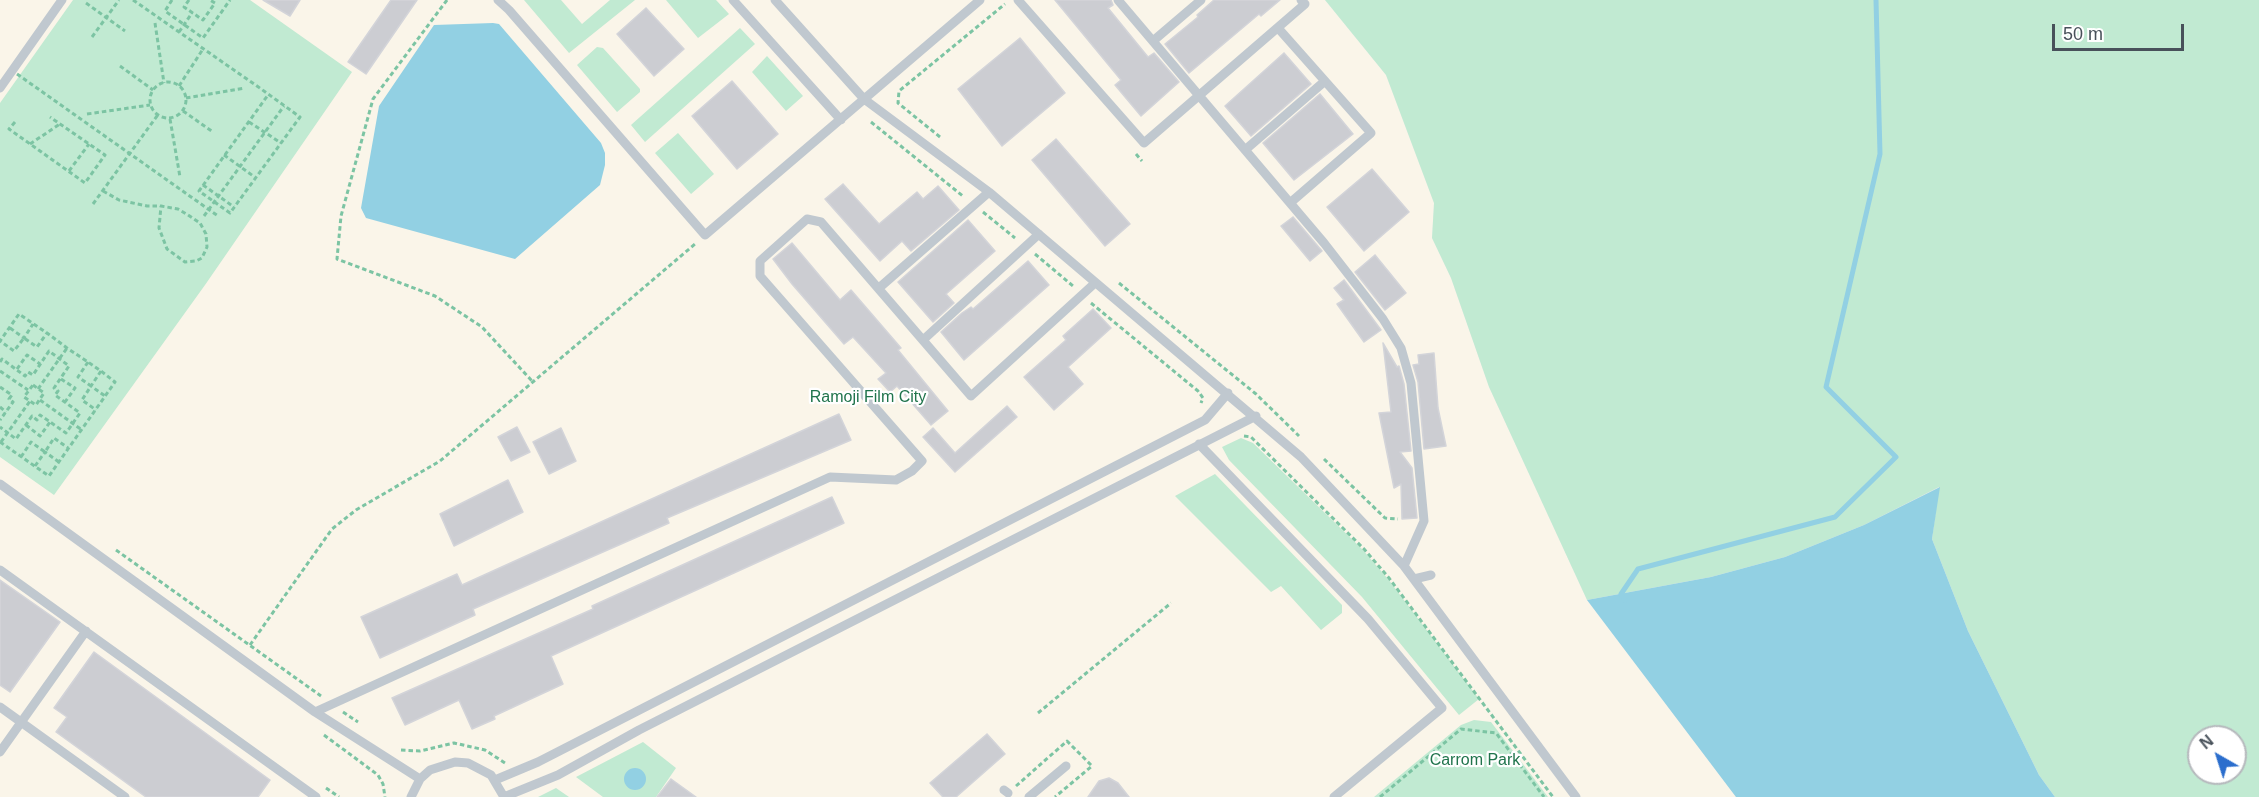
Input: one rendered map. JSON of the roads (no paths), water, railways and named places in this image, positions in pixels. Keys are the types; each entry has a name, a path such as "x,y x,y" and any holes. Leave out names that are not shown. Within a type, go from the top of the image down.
{"lane":[{"path":"0,88 62,0"},
{"path":"498,0 705,234 980,0"},
{"path":"733,0 841,120"},
{"path":"775,0 864,99 989,192 1256,416 1301,457 1404,566 1576,797"},
{"path":"1018,0 1144,143 1157,129 1200,97 1305,4 1301,0"},
{"path":"1118,0 1290,203 1383,319 1401,348 1411,383 1424,521 1404,566"},
{"path":"1153,41 1195,2"},
{"path":"1278,28 1371,133 1290,203"},
{"path":"1245,150 1325,81"},
{"path":"879,288 989,192"},
{"path":"315,712 830,477 896,480 912,471 922,461 760,276 760,261 807,219 820,222 971,396 1095,283"},
{"path":"923,339 1039,234"},
{"path":"495,780 538,762 1205,420 1228,393"},
{"path":"411,797 420,779 436,767 455,762 480,767 495,780 504,797 558,775 639,730 1256,416"},
{"path":"1199,444 1368,619 1442,708 1334,797"},
{"path":"0,484 315,712 420,779"},
{"path":"0,570 316,797"},
{"path":"1414,579 1431,575"},
{"path":"0,752 86,631"},
{"path":"0,707 125,797"},
{"path":"1029,797 1066,766"}],"water":[{"path":"499,24 601,143 605,153 605,165 600,185 515,259 366,218 361,208 379,106 434,25"},
{"path":"1940,487 1932,539 1968,631 2039,775 2055,797 1736,797 1587,600 1711,577 1785,557 1864,525"},
{"path":"635,768 643,771 646,779 643,787 635,790 627,787 624,779 627,771"}],"waterway":[{"path":"1625,600 1621,594 1638,569 1835,517 1896,457 1826,387 1880,154 1876,0"}],"park label":[{"name":"Ramoji Film City","path":"868,398"},
{"name":"Carrom Park","path":"1475,761"}]}
